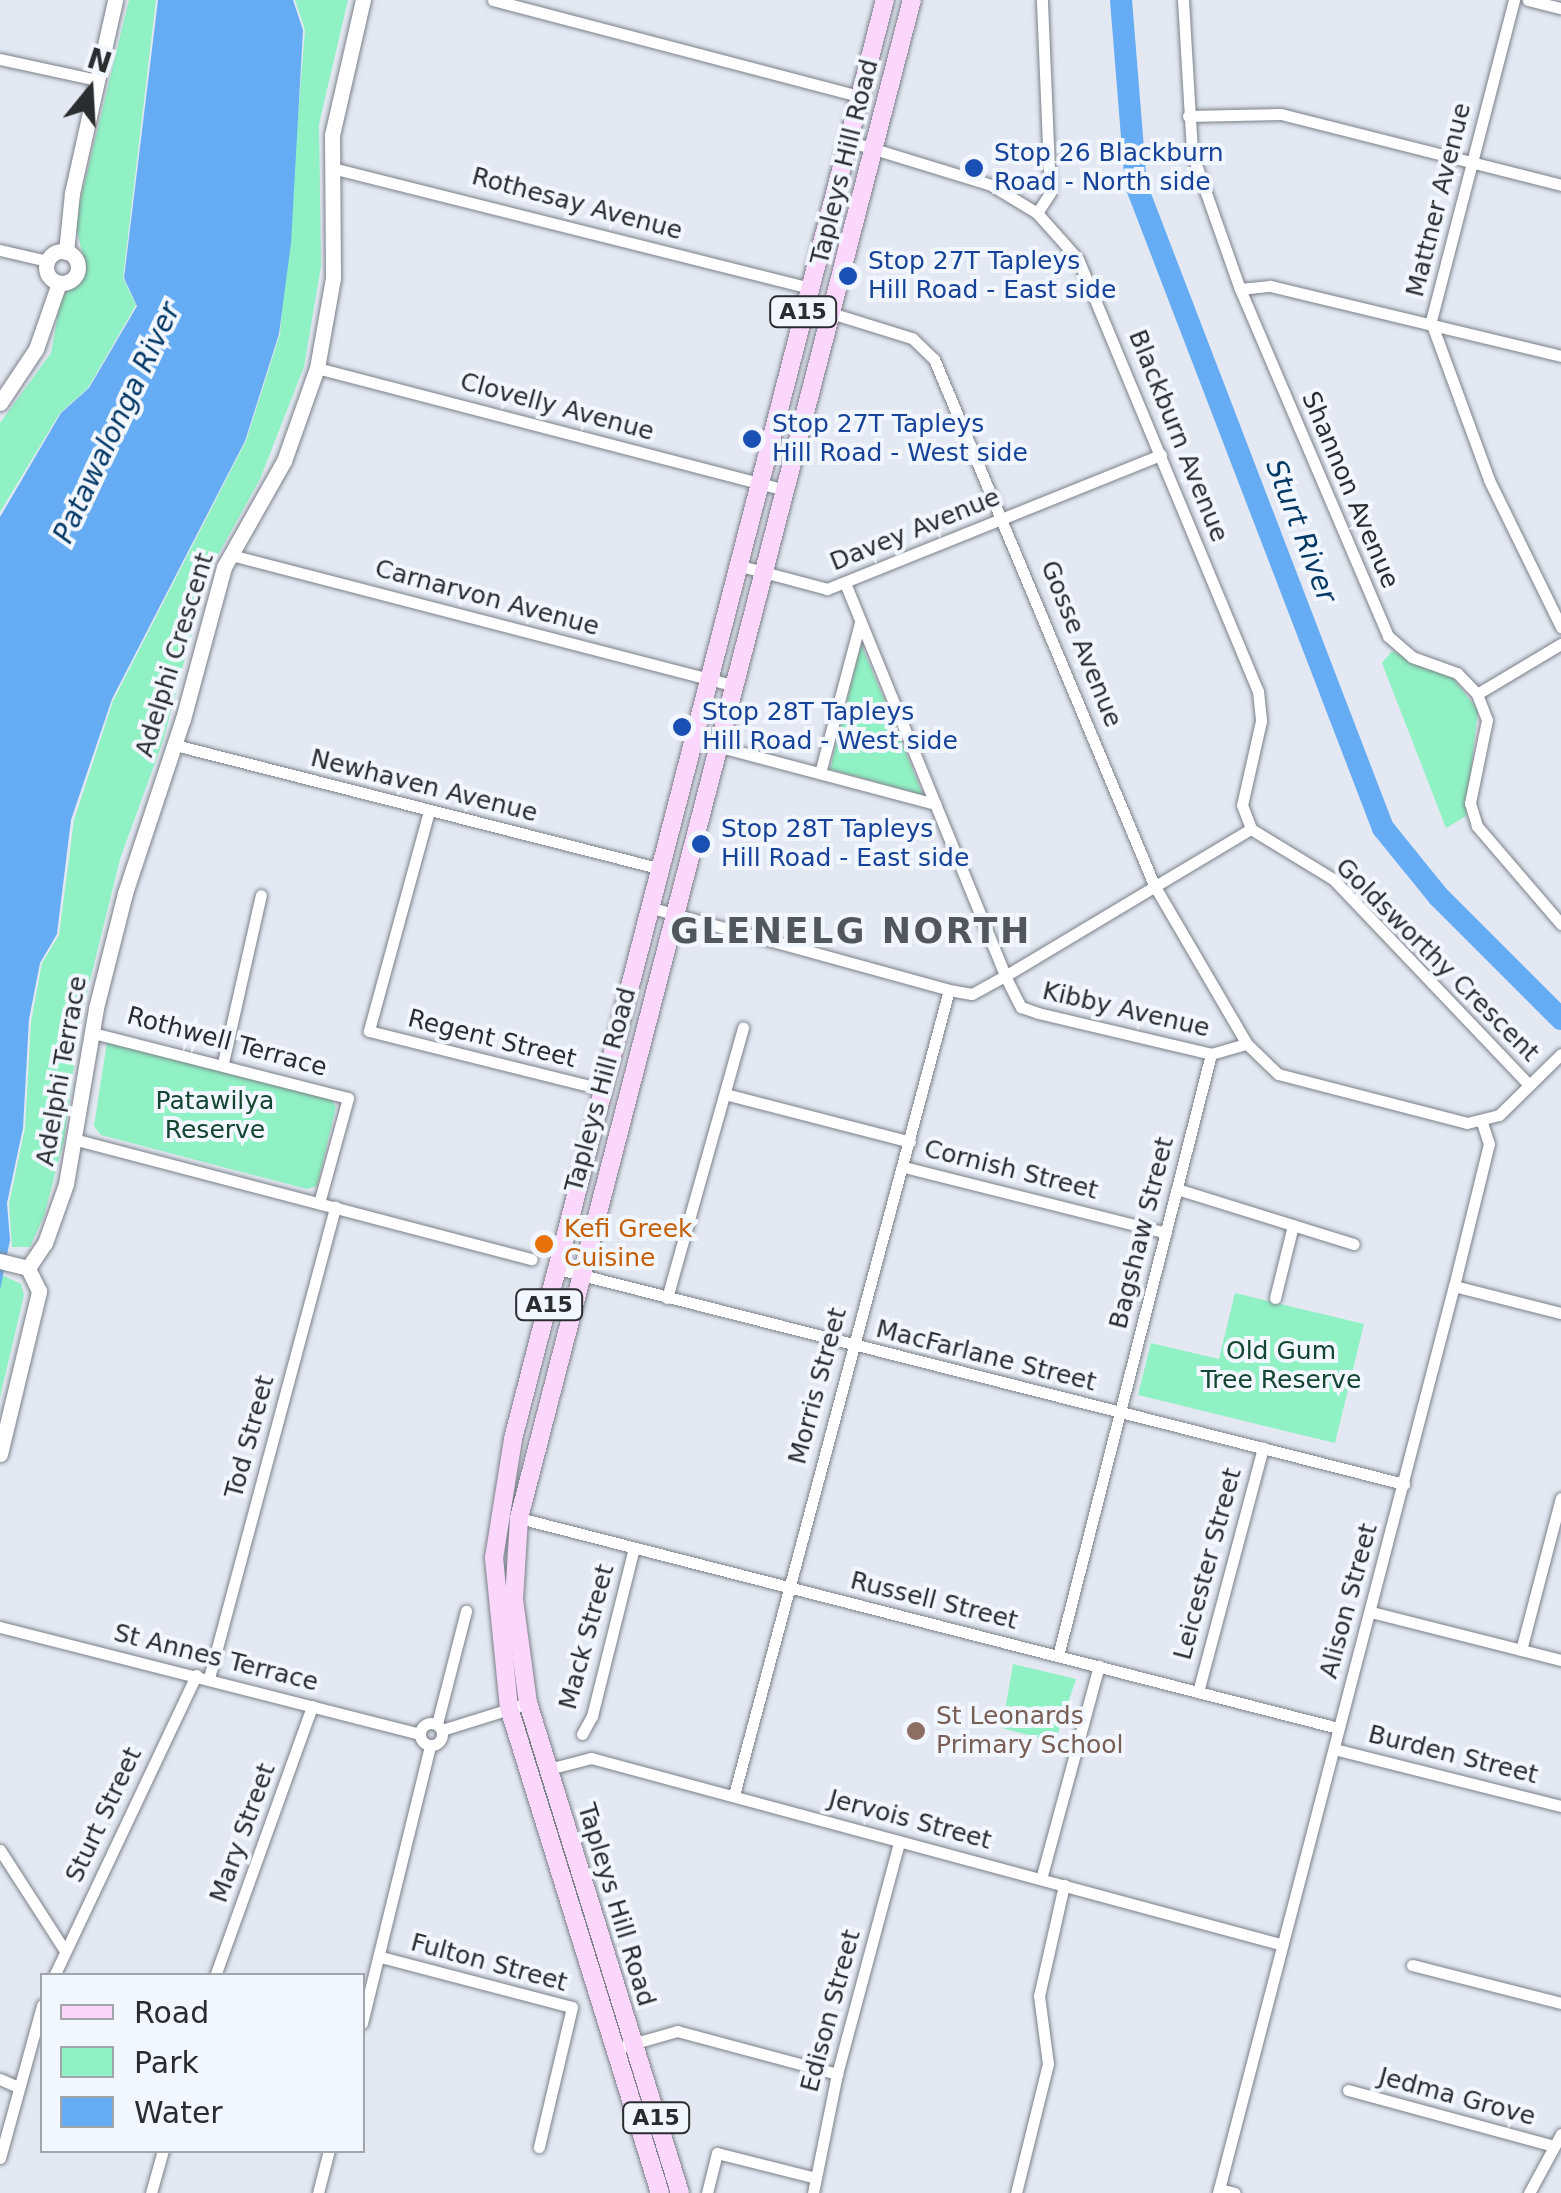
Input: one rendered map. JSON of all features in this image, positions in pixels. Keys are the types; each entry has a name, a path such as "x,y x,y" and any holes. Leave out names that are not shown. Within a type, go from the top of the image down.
{"main road":[{"name":"Tapleys Hill Road","path":"660,2193 548,1769 519,1705 495,1610 499,1512 708,678 885,0"},
{"name":"Tapleys Hill Road","path":"680,2193 623,2046 529,1775 519,1705 514,1600 519,1518 578,1275 912,0"}],"street":[{"path":"0,403 36,348 59,282 77,271 66,252 115,0"},
{"name":"Adelphi Crescent","path":"133,864 175,745 231,554 284,461 317,368 333,278 335,118 363,0"},
{"path":"493,0 860,96"},
{"path":"1037,213 1050,192 1042,0"},
{"name":"Shannon Avenue","path":"1183,0 1192,153 1240,289 1388,636 1412,657 1457,673 1477,694"},
{"name":"Mattner Avenue","path":"1514,0 1431,322 1488,480 1561,628"},
{"path":"1528,0 1561,8"},
{"path":"0,59 97,80"},
{"path":"1188,116 1281,114 1561,185"},
{"name":"Blackburn Avenue","path":"848,141 973,176 1037,213 1090,278 1262,708 1244,776 1242,805 1251,828"},
{"name":"Rothesay Avenue","path":"332,168 356,169 810,288"},
{"path":"0,250 47,261 66,252"},
{"path":"47,261 48,275 59,282"},
{"path":"1240,289 1270,286 1561,356"},
{"name":"Gosse Avenue","path":"831,313 912,338 934,359 1005,517 1154,886 1247,1044"},
{"name":"Clovelly Avenue","path":"317,368 785,490"},
{"name":"Davey Avenue","path":"738,565 827,589 1161,454"},
{"name":"Carnarvon Avenue","path":"231,554 732,684"},
{"name":"Kibby Avenue","path":"845,583 1021,1008 1211,1054 1247,1044"},
{"path":"820,773 860,624"},
{"path":"1561,644 1477,694 1487,720 1472,815 1561,924"},
{"name":"Newhaven Avenue","path":"175,745 662,869"},
{"path":"717,746 935,804"},
{"name":"Regent Street","path":"429,812 369,1031 605,1090"},
{"path":"652,908 972,994 1251,828"},
{"name":"Goldsworthy Crescent","path":"1251,828 1333,878 1529,1085"},
{"name":"Adelphi Terrace","path":"28,1268 56,1217 77,1140 92,1033 133,864"},
{"path":"223,1064 261,895"},
{"name":"Morris Street","path":"734,1795 949,990"},
{"path":"667,1298 743,1027"},
{"name":"Rothwell Terrace","path":"92,1033 348,1098 319,1203"},
{"path":"1247,1044 1278,1074 1482,1122 1561,1054"},
{"name":"Bagshaw Street","path":"1058,1656 1211,1054"},
{"name":"Cornish Street","path":"726,1094 910,1142"},
{"name":"Alison Street","path":"1219,2191 1489,1144 1482,1122"},
{"path":"77,1140 532,1260"},
{"name":"Cornish Street","path":"904,1167 1166,1232"},
{"path":"1177,1188 1354,1244"},
{"name":"Tod Street","path":"203,1677 334,1207"},
{"path":"1274,1298 1293,1226"},
{"path":"0,1454 39,1291 28,1268 5,1262"},
{"name":"MacFarlane Street","path":"558,1269 1404,1484"},
{"path":"1454,1286 1561,1313"},
{"name":"Leicester Street","path":"1198,1692 1263,1448"},
{"path":"1521,1650 1561,1498"},
{"name":"Russell Street","path":"519,1518 1338,1728"},
{"name":"Mack Street","path":"582,1734 592,1716 633,1550"},
{"path":"430,1746 440,1742 439,1727 466,1610"},
{"path":"1371,1612 1561,1660"},
{"name":"St Annes Terrace","path":"0,1626 420,1734"},
{"path":"1041,1879 1099,1666"},
{"name":"Sturt Street","path":"55,1973 203,1677"},
{"path":"430,1746 420,1734 424,1725 439,1727 519,1705"},
{"name":"Mary Street","path":"216,1973 312,1706"},
{"path":"365,2013 430,1746"},
{"name":"Burden Street","path":"1334,1749 1561,1806"},
{"name":"Jervois Street","path":"529,1775 591,1758 1280,1944"},
{"name":"Edison Street","path":"812,2193 812,2177 836,2074 899,1842"},
{"path":"0,1850 65,1951"},
{"path":"1016,2193 1048,2064 1038,1996 1064,1885"},
{"name":"Fulton Street","path":"381,1957 572,2007 572,2023 539,2147"},
{"path":"1412,1965 1561,2002"},
{"path":"0,2158 40,2013"},
{"path":"623,2046 676,2032 836,2074"},
{"path":"0,2078 18,2087"},
{"name":"Jedma Grove","path":"1348,2090 1554,2146"},
{"path":"1529,2193 1561,2134"},
{"path":"152,2193 161,2153"},
{"path":"318,2193 328,2153"},
{"path":"706,2193 717,2153 812,2177"},
{"path":"1219,2191 1235,2193"}],"green space":[{"path":"129,0 156,0 123,278 136,305 88,388 60,413 0,512 0,423 51,353 61,298 86,269 75,222"},
{"path":"295,0 348,0 319,124 321,266 304,367 260,479 207,575 163,741 120,859 80,1021 64,1140 44,1216 30,1247 12,1247 9,1204 25,1128 31,1022 42,963 59,935 74,820 113,701 246,441 280,334 305,30"},
{"path":"861,644 894,723 923,795 830,769"},
{"path":"1392,651 1452,677 1478,710 1466,816 1446,828 1382,663"},
{"name":"Patawilya Reserve","path":"107,1042 331,1099 336,1107 317,1186 307,1189 101,1135 94,1126"},
{"path":"0,1274 21,1284 24,1295 0,1397"},
{"name":"Old Gum Tree Reserve","path":"1235,1293 1364,1324 1335,1443 1138,1395 1151,1343 1219,1359"},
{"path":"1013,1664 1076,1679 1055,1742 1002,1728"}],"water":[{"name":"Patawalonga River","path":"158,0 293,0 303,30 291,243 279,334 245,441 112,699 71,820 57,934 40,963 29,1019 23,1128 7,1203 10,1240 0,1290 0,517 61,413 89,388 137,306 124,278"}],"waterway":[{"name":"Sturt River","path":"1121,0 1136,185 1383,828 1438,896 1561,1019"}],"place":[{"name":"Stop 26 Blackburn Road - North side","path":"974,168"},
{"name":"Stop 27T Tapleys Hill Road - East side","path":"848,276"},
{"name":"Stop 27T Tapleys Hill Road - West side","path":"752,439"},
{"name":"Stop 28T Tapleys Hill Road - West side","path":"682,727"},
{"name":"Stop 28T Tapleys Hill Road - East side","path":"701,844"},
{"name":"Kefi Greek Cuisine","path":"544,1244"},
{"name":"St Leonards Primary School","path":"916,1731"}],"district":[{"name":"GLENELG NORTH","path":"851,931"}]}
